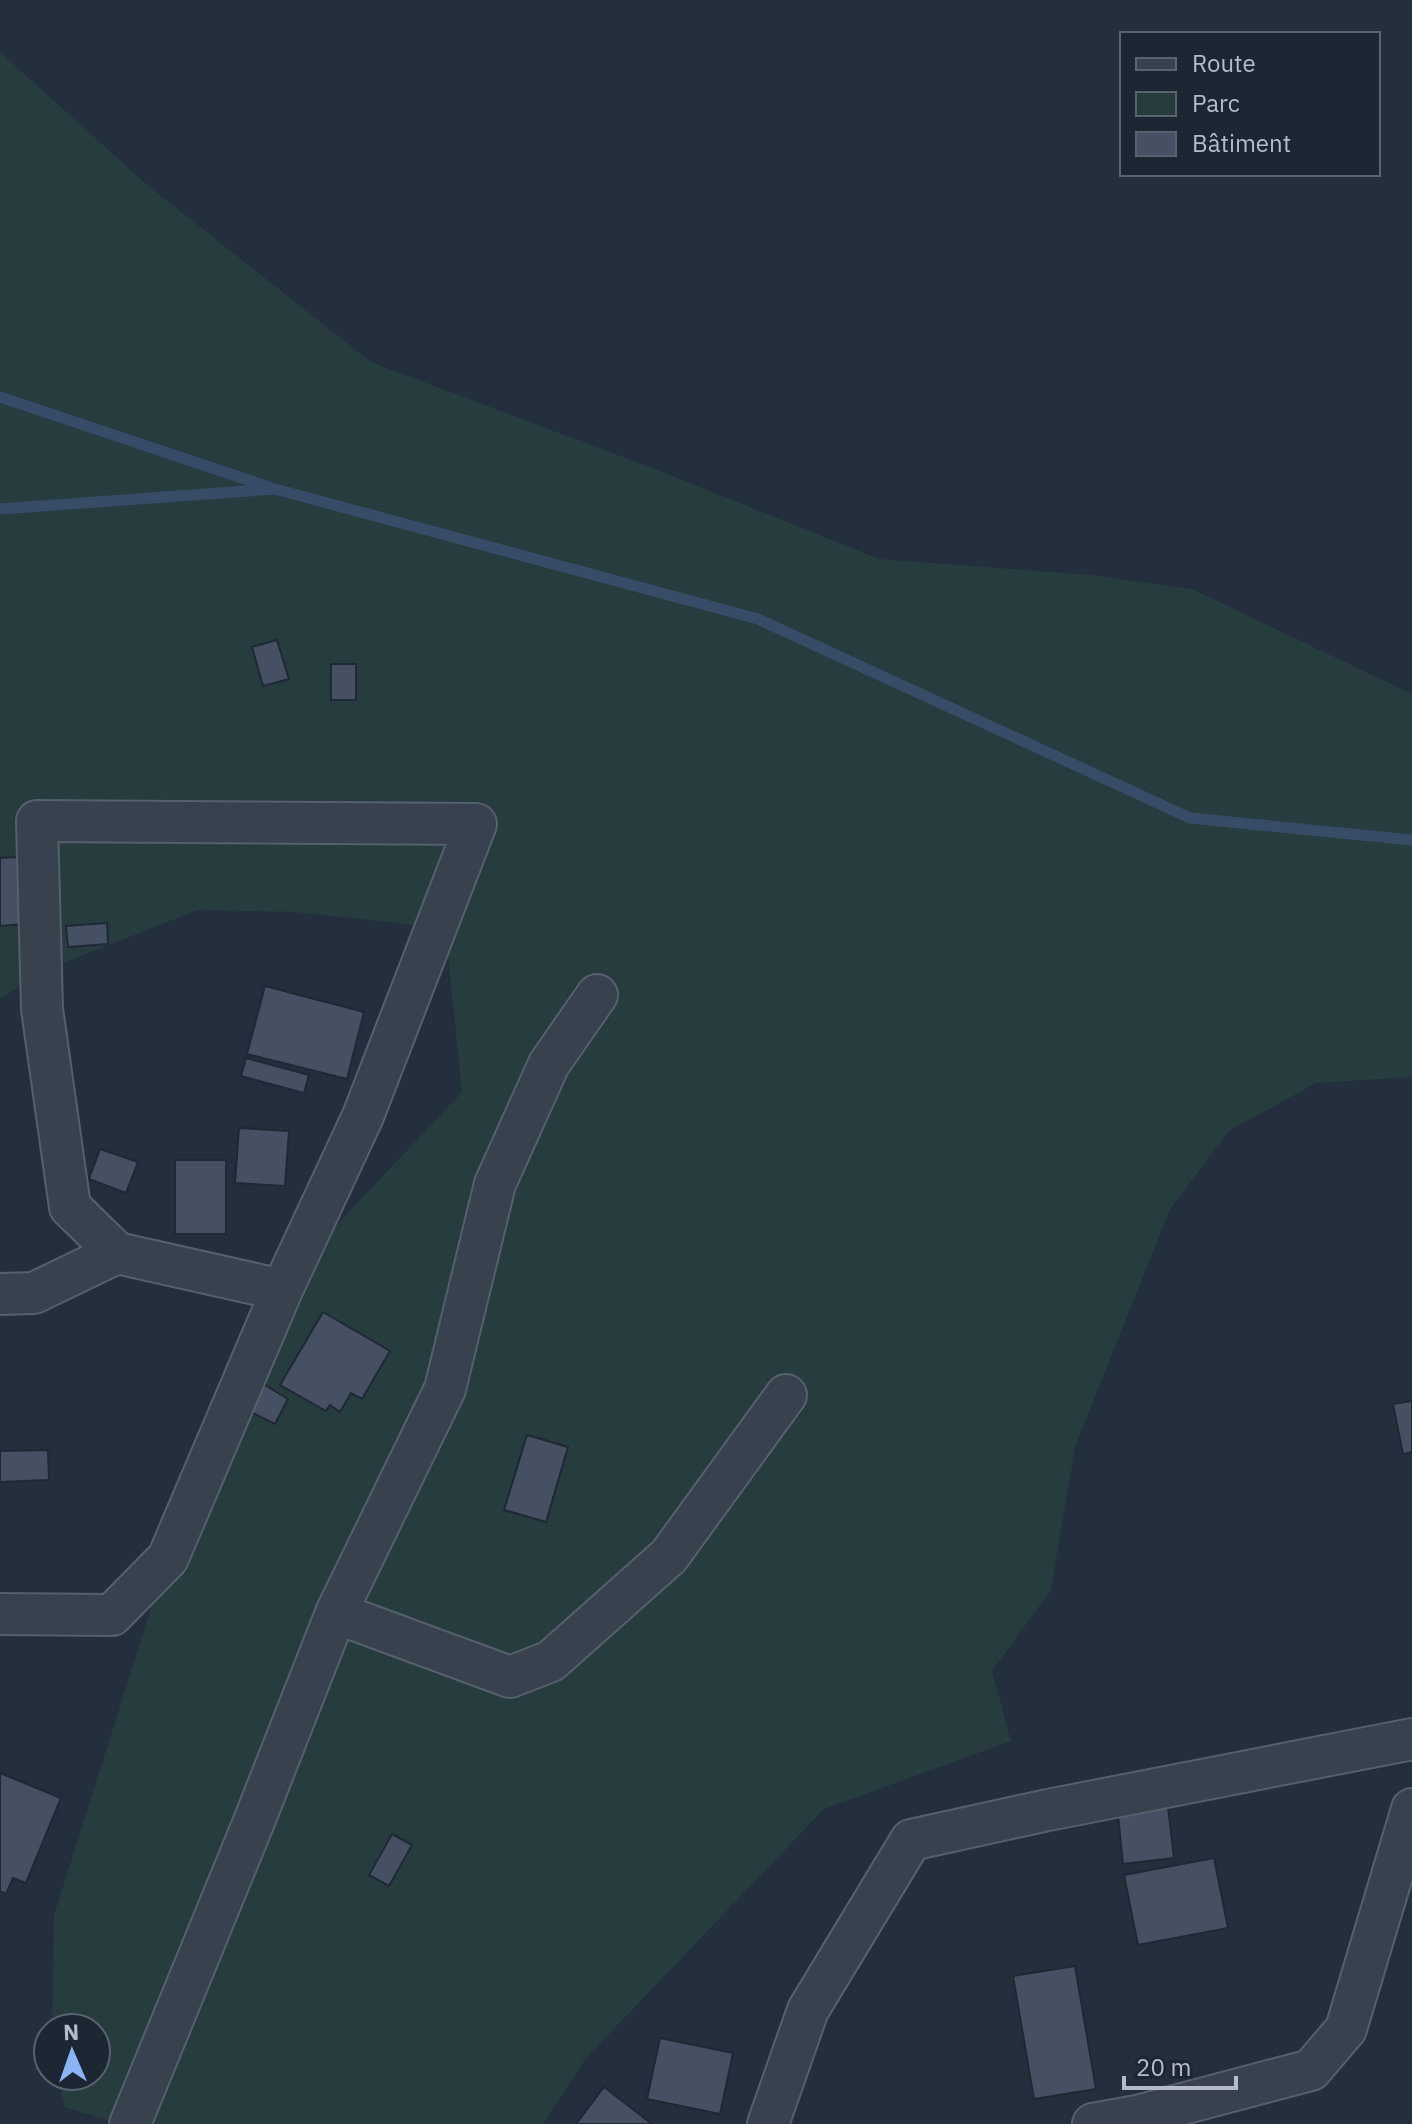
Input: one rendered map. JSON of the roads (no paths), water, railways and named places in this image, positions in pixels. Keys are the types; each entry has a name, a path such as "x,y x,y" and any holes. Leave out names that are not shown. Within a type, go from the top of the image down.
{"street":[{"path":"0,1614 112,1615 168,1558 282,1290 363,1116 476,824 37,821 42,1009 70,1207 117,1253 282,1290"},
{"path":"130,2124 336,1613 445,1389 495,1184 549,1064 597,995"},
{"path":"0,1294 34,1293 117,1253"},
{"path":"336,1613 510,1677 551,1661 669,1556 786,1395"},
{"path":"768,2124 808,2010 911,1840 1412,1739"},
{"path":"1093,2124 1137,2116 1311,2070 1346,2029 1412,1809"}],"waterway":[{"path":"0,397 269,487"},
{"path":"0,509 275,489 758,619 1190,818 1412,840"}]}
